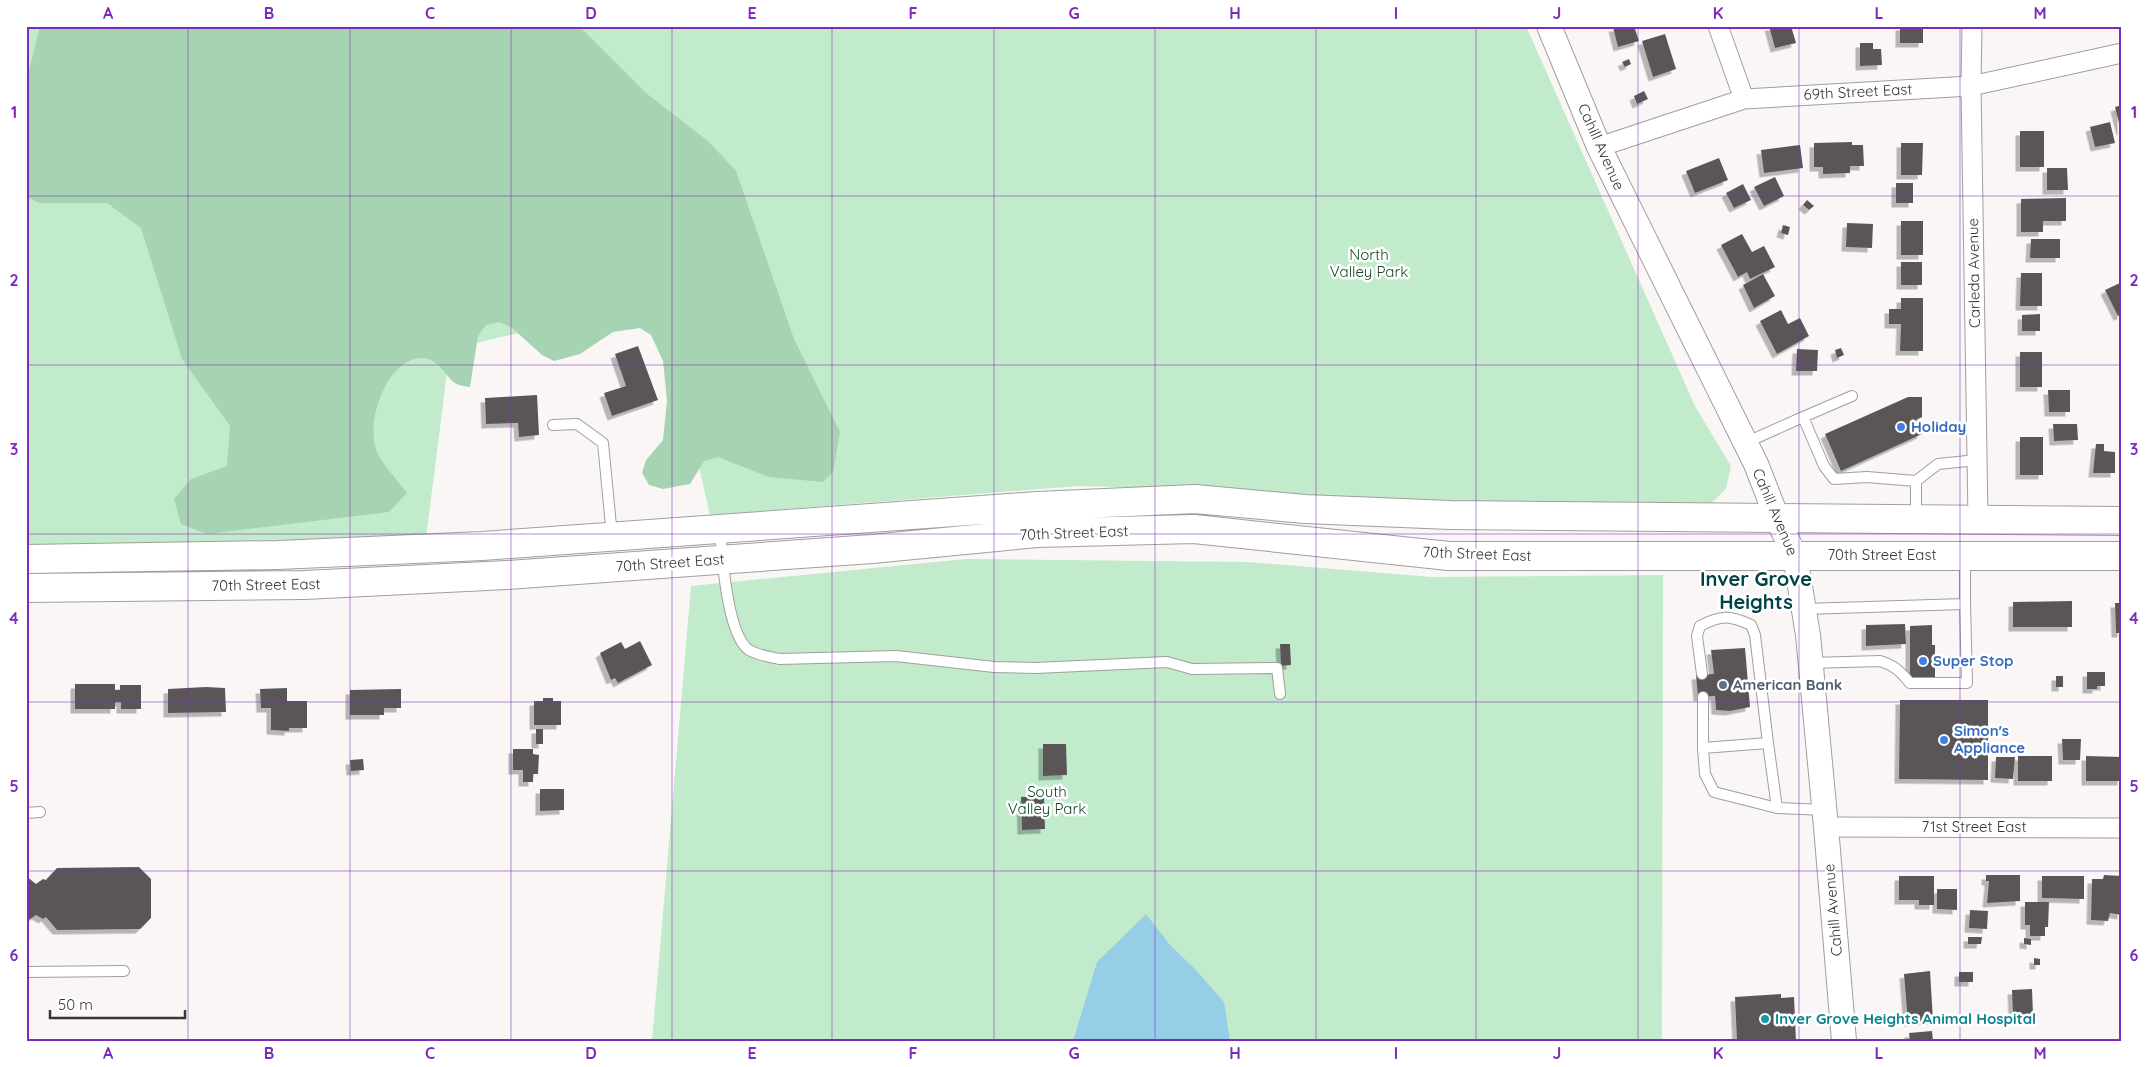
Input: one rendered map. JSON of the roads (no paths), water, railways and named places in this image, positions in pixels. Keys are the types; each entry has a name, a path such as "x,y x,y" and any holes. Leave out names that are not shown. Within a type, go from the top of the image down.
{"main road":[{"name":"70th Street East","path":"26,559 278,555 482,546 1037,506 1195,499 1305,509 1450,516 2122,521"},
{"name":"70th Street East","path":"26,588 304,585 507,575 872,549 1037,533 1194,529 1449,556 2122,556"}],"street":[{"name":"Cahill Avenue","path":"1549,26 1599,147 1745,443 1795,556 1804,609 1826,818 1844,1041"},
{"path":"1718,26 1744,98"},
{"name":"Carleda Avenue","path":"1972,26 1971,86 1978,519"},
{"name":"69th Street East","path":"1599,147 1744,98 1971,86 2122,53"},
{"name":"71st Street East","path":"1826,818 2122,828"}],"lane":[{"path":"1745,443 1852,396"},
{"path":"1803,417 1824,466 1834,479 1867,478 1916,481 1938,464 1977,460"},
{"path":"553,425 577,424 603,444 612,537"},
{"path":"1916,481 1916,518"},
{"path":"720,529 730,607 740,639 749,650 779,660 896,656 994,667 1036,668 1167,662 1192,669 1276,668 1280,694"},
{"path":"1810,663 1880,661 1890,664 1901,671 1910,683 1967,683 1965,555"},
{"path":"1804,609 1965,604"},
{"path":"1702,674 1697,636 1700,626 1715,618 1734,618 1751,625 1755,635 1777,808"},
{"path":"1703,697 1705,774 1714,792 1826,818"},
{"path":"1703,748 1768,743"},
{"path":"26,813 40,812"},
{"path":"26,972 124,971"}],"water":[{"path":"1146,914 1170,945 1195,969 1224,1002 1230,1041 1073,1041 1097,962"}],"place":[{"name":"Holiday","path":"1901,427"},
{"name":"Super Stop","path":"1923,661"},
{"name":"American Bank","path":"1723,685"},
{"name":"Simon's Appliance","path":"1944,740"},
{"name":"Inver Grove Heights Animal Hospital","path":"1765,1019"}],"district":[{"name":"Inver Grove Heights","path":"1756,590"}],"park label":[{"name":"North Valley Park","path":"1369,264"},
{"name":"South Valley Park","path":"1047,800"}]}
